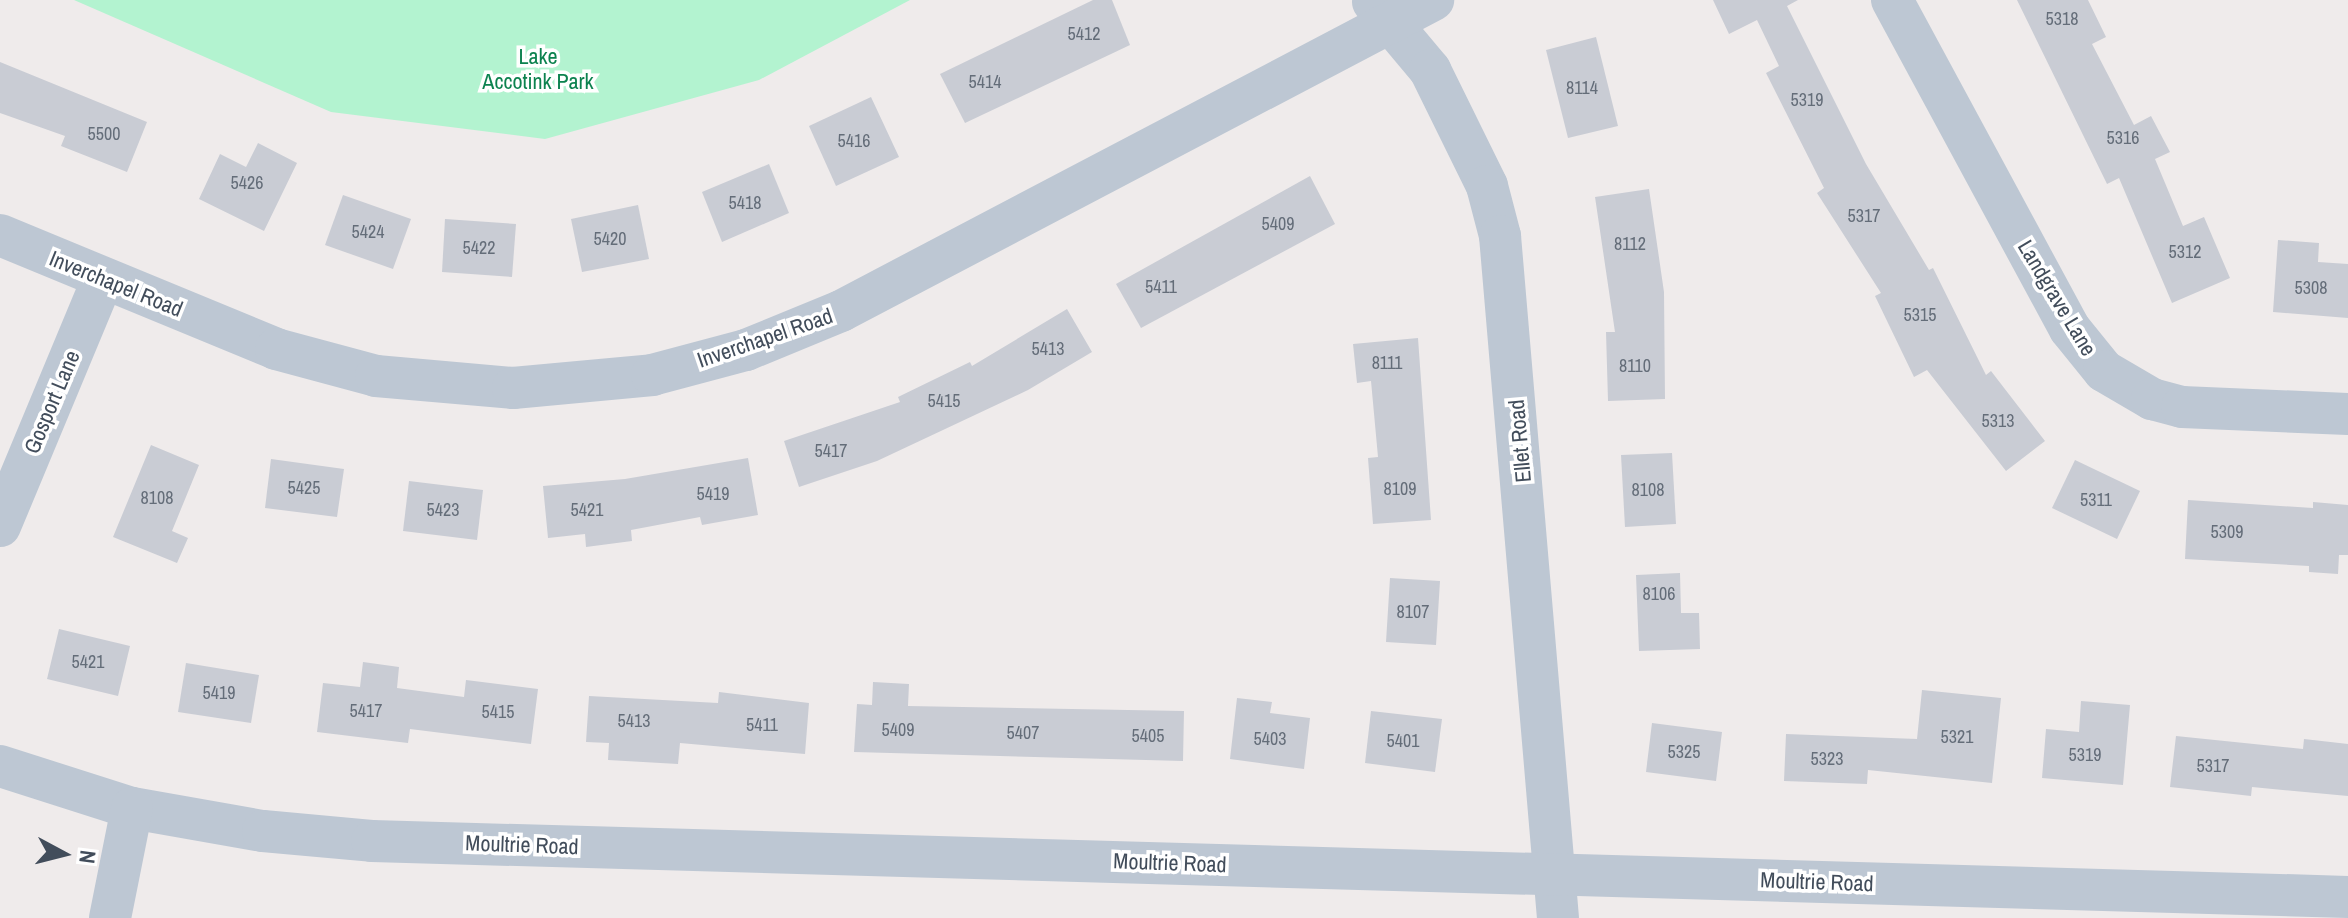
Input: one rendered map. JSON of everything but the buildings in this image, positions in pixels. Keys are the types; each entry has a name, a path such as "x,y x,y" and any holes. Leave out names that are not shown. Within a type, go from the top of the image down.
{"street":[{"name":"Inverchapel Road","path":"0,235 276,349 376,376 513,388 652,375 746,350 841,311 1382,11 1433,0"},
{"name":"Landgrave Lane","path":"1892,0 2070,329 2104,371 2152,399 2182,407 2348,414"},
{"name":"Ellet Road","path":"1382,11 1430,70 1466,138 1500,236 1558,918"},
{"name":"Gosport Lane","path":"0,526 103,279"},
{"name":"Moultrie Road","path":"0,766 132,808 263,831 372,841 2348,897"},
{"path":"110,918 132,808"}],"green space":[{"name":"Lake Accotink Park","path":"74,0 910,0 759,80 545,139 331,112"}]}
